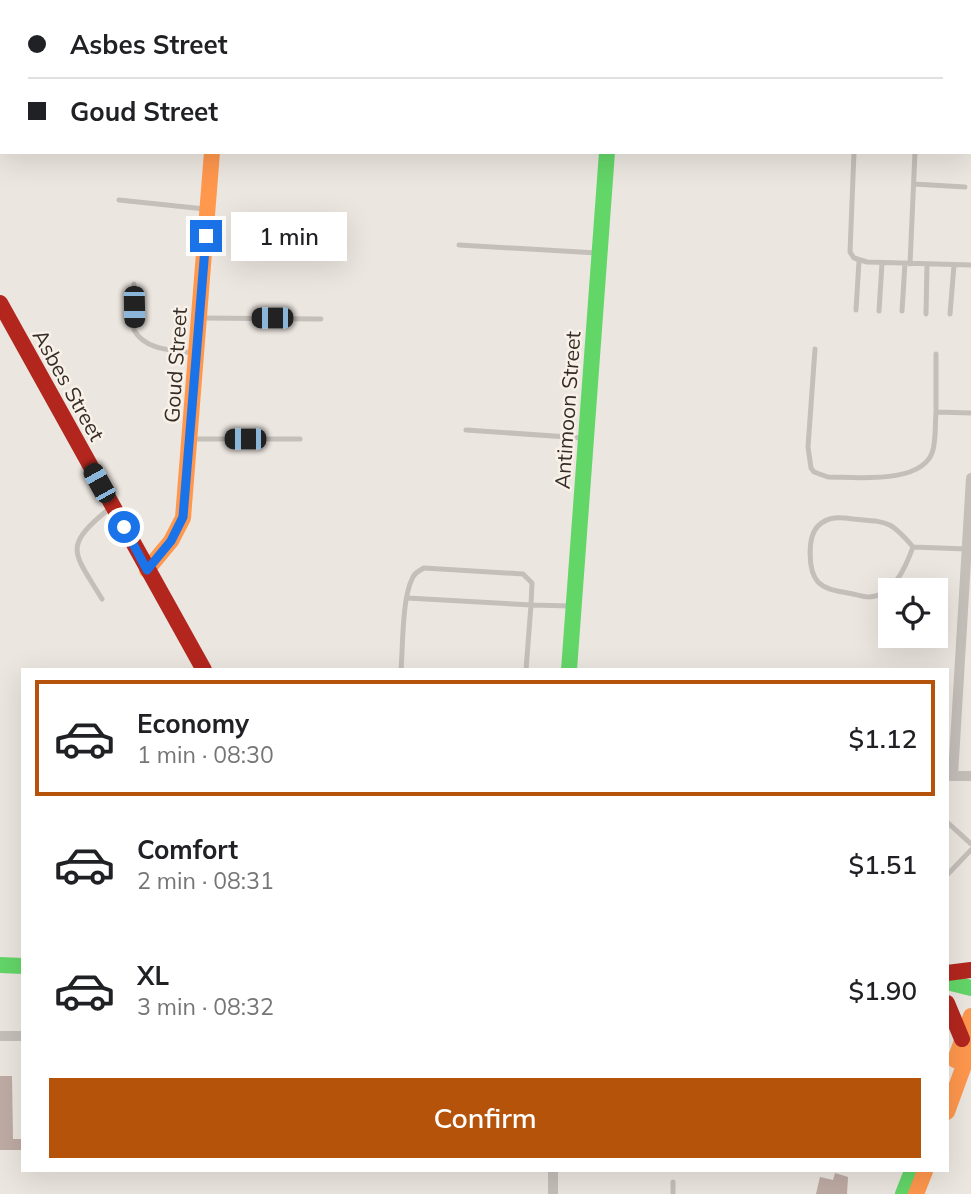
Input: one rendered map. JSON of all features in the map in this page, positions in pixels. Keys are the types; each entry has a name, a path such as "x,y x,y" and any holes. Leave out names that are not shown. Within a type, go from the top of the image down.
{"street":[{"name":"Goud Street","path":"147,570 171,541 183,517 212,154"},
{"name":"Antimoon Street","path":"569,668 607,154"},
{"name":"Asbes Street","path":"0,303 4,321 203,668"},
{"path":"971,478 950,776 971,776"},
{"path":"0,965 21,966"},
{"path":"949,973 971,970"},
{"path":"949,982 971,988"},
{"path":"949,1011 959,1049 949,1102"},
{"path":"949,1076 971,1016"},
{"path":"0,1036 21,1036"},
{"path":"553,1172 553,1194"},
{"path":"903,1194 912,1172"},
{"path":"916,1194 925,1172"}],"lane":[{"path":"854,154 850,252 853,258 882,263 971,265"},
{"path":"902,311 915,154"},
{"path":"914,184 965,187"},
{"path":"119,200 208,209"},
{"path":"459,245 600,253"},
{"path":"856,310 859,261"},
{"path":"879,311 882,263"},
{"path":"926,314 927,264"},
{"path":"950,314 954,265"},
{"path":"134,284 134,330 139,338 157,347 197,354"},
{"path":"200,318 321,318"},
{"path":"815,349 808,447 811,468 828,477 894,476 914,471 925,463 933,452 936,354"},
{"path":"936,411 971,413"},
{"path":"466,430 586,438"},
{"path":"190,439 300,439"},
{"path":"102,599 77,558 76,548 80,536 89,525 112,506"},
{"path":"913,547 902,574 890,587 871,597 831,590 818,582 811,571 810,551 815,531 818,525 835,517 888,523 897,528 913,547 966,549"},
{"path":"401,668 411,580 414,574 424,568 523,574 532,583 526,668"},
{"path":"407,598 574,606"},
{"path":"949,824 971,844"},
{"path":"949,873 971,850"},
{"path":"673,1182 673,1194"}],"building":[{"path":"0,1076 12,1076 13,1139 21,1139 21,1150 0,1150"},
{"path":"835,1173 848,1177 847,1194 816,1194 820,1177 833,1180"}],"traffic: fast":[{"path":"569,668 607,154"},
{"path":"0,965 21,966"},
{"path":"949,982 971,988"},
{"path":"903,1194 912,1172"}],"traffic: slow":[{"path":"147,570 171,541 183,518 212,154"},
{"path":"955,1060 971,1016"},
{"path":"949,1106 971,1046"},
{"path":"916,1194 925,1172"}],"traffic: jam":[{"path":"0,303 203,668"},
{"path":"949,973 971,970"},
{"path":"949,1008 962,1039"}],"route":[{"path":"124,527 147,570 171,541 183,517 206,236"}]}
